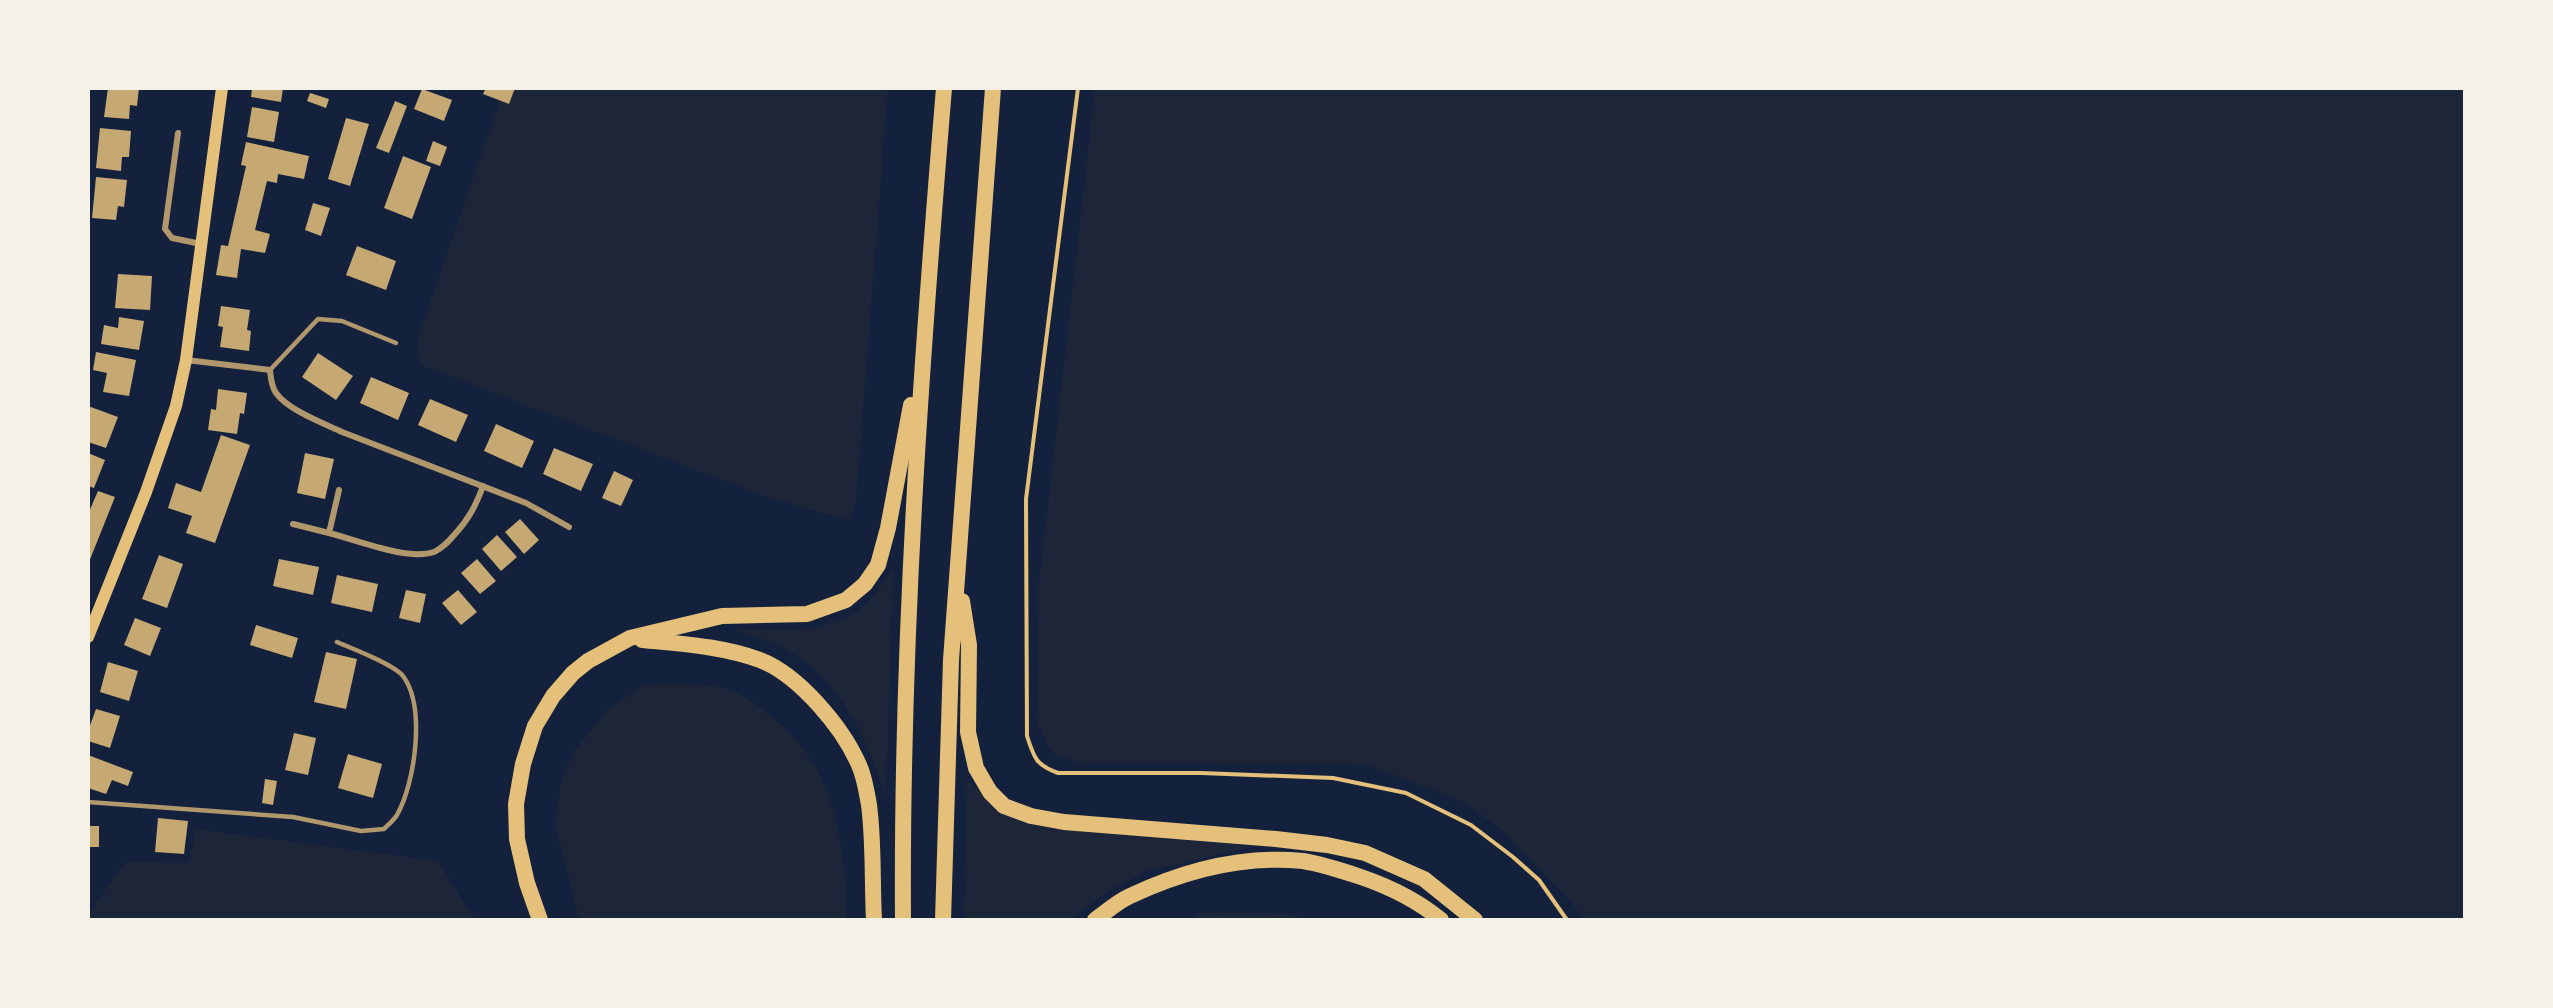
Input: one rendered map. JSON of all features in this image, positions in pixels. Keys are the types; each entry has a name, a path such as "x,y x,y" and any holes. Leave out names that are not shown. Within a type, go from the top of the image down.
{"highway":[{"path":"903,920 902,783 922,354 945,88"},
{"path":"943,920 951,660 993,88"},
{"path":"540,920 527,883 517,839 516,804 523,764 535,726 554,696 573,673 588,661 630,638 722,616 807,614 846,600 866,584 878,565 888,528 922,354"},
{"path":"957,573 969,645 968,732 976,768 990,792 1004,806 1031,816 1064,822 1276,839 1327,845 1365,854 1424,879 1475,920"},
{"path":"630,638 704,646 761,661 789,678 820,707 841,734 859,766 869,805 874,920"},
{"path":"1095,920 1128,897 1165,881 1209,867 1262,860 1304,861 1348,873 1392,888 1442,920"}],"main road":[{"path":"88,637 167,437 186,360 221,89"}],"street":[{"path":"178,133 165,229 172,238 202,244"},
{"path":"186,360 270,370 275,392 287,403 314,419 526,503 570,527"},
{"path":"293,524 407,554 434,552 443,547 470,516 483,486"},
{"path":"329,533 339,490"}],"lane":[{"path":"270,370 318,319 342,321 396,343"},
{"path":"88,802 293,818 362,831 384,829 396,816 409,781 418,725 414,697 402,675 377,660 337,642"}],"path":[{"path":"1077,88 1026,499 1027,736 1033,757 1044,768 1058,773 1201,773 1334,778 1406,793 1471,825 1513,857 1539,880 1567,920"}],"shaded area":[{"path":"504,89 888,89 856,497 851,521 770,498 421,365 417,340"},
{"path":"1095,89 2464,89 2464,919 1583,919 1570,901 1501,829 1462,801 1364,764 1080,763 1055,755 1037,723 1039,585"},
{"path":"893,568 886,798 862,735 851,715 824,678 789,651 733,629 807,629 842,620 858,611 872,598"},
{"path":"644,685 695,685 733,691 772,717 794,737 824,783 833,809 843,862 847,919 579,919 555,825 562,777 575,750 608,709"},
{"path":"967,779 997,809 1008,817 1024,823 1084,832 1257,846 1147,871 1109,891 1071,919 964,920"},
{"path":"195,829 438,861 474,919 89,919 89,913 125,862 190,863"},
{"path":"1202,912 1290,914 1304,919 1191,919"}],"building":[{"path":"108,88 139,88 137,106 130,105 129,119 104,117"},
{"path":"252,88 283,88 281,102 251,97"},
{"path":"486,88 515,88 509,104 483,94"},
{"path":"422,89 452,100 444,121 414,109"},
{"path":"310,93 329,99 326,108 307,101"},
{"path":"395,101 407,106 389,153 376,148"},
{"path":"252,107 279,112 274,142 247,137"},
{"path":"346,118 369,124 350,186 328,179"},
{"path":"100,128 131,131 129,157 122,157 121,171 96,168"},
{"path":"433,141 447,147 440,166 426,161"},
{"path":"246,142 309,156 304,179 278,174 277,183 267,181 255,230 270,234 265,253 241,249 237,278 216,275 221,245 228,246 246,166 241,165"},
{"path":"403,156 431,167 412,219 384,208"},
{"path":"96,177 127,180 124,207 118,206 116,220 92,218"},
{"path":"313,203 330,208 321,236 305,230"},
{"path":"357,246 396,261 386,290 346,275"},
{"path":"118,274 152,276 150,310 115,308"},
{"path":"221,306 250,310 247,330 251,331 249,351 220,347 223,327 218,326"},
{"path":"119,317 144,321 139,350 101,344 104,325 118,328"},
{"path":"96,352 136,360 129,396 103,392 107,373 93,370"},
{"path":"318,353 353,376 336,400 302,377"},
{"path":"371,377 409,393 398,420 360,403"},
{"path":"218,389 247,393 244,414 240,413 237,434 208,430 211,409 216,410"},
{"path":"430,399 468,415 456,442 418,425"},
{"path":"88,406 118,417 106,448 88,442"},
{"path":"496,424 534,441 522,468 484,451"},
{"path":"221,435 250,445 215,543 186,533 192,516 168,508 176,483 201,492"},
{"path":"554,448 593,464 581,491 543,474"},
{"path":"88,453 105,460 94,488 88,486"},
{"path":"305,453 334,459 325,499 297,493"},
{"path":"614,471 633,480 621,506 602,498"},
{"path":"98,491 115,497 89,562 88,514"},
{"path":"520,519 539,540 524,554 505,532"},
{"path":"497,535 517,557 501,571 482,549"},
{"path":"159,555 183,564 167,608 142,599"},
{"path":"279,559 319,567 313,595 273,586"},
{"path":"477,559 496,581 480,594 461,573"},
{"path":"337,575 378,584 372,612 331,603"},
{"path":"406,590 426,594 420,623 399,618"},
{"path":"458,590 477,612 461,625 442,603"},
{"path":"135,618 161,628 150,656 124,645"},
{"path":"256,625 298,638 292,658 250,645"},
{"path":"326,652 357,659 346,709 314,702"},
{"path":"108,662 138,671 129,701 100,692"},
{"path":"96,709 120,716 110,748 88,741 88,731"},
{"path":"294,733 316,738 308,775 285,770"},
{"path":"348,754 382,764 373,798 338,788"},
{"path":"88,755 133,772 128,786 112,780 106,794 88,788"},
{"path":"265,779 277,781 273,805 262,803"},
{"path":"158,818 188,821 184,854 155,852"},
{"path":"88,826 99,826 99,847 88,847"}]}
